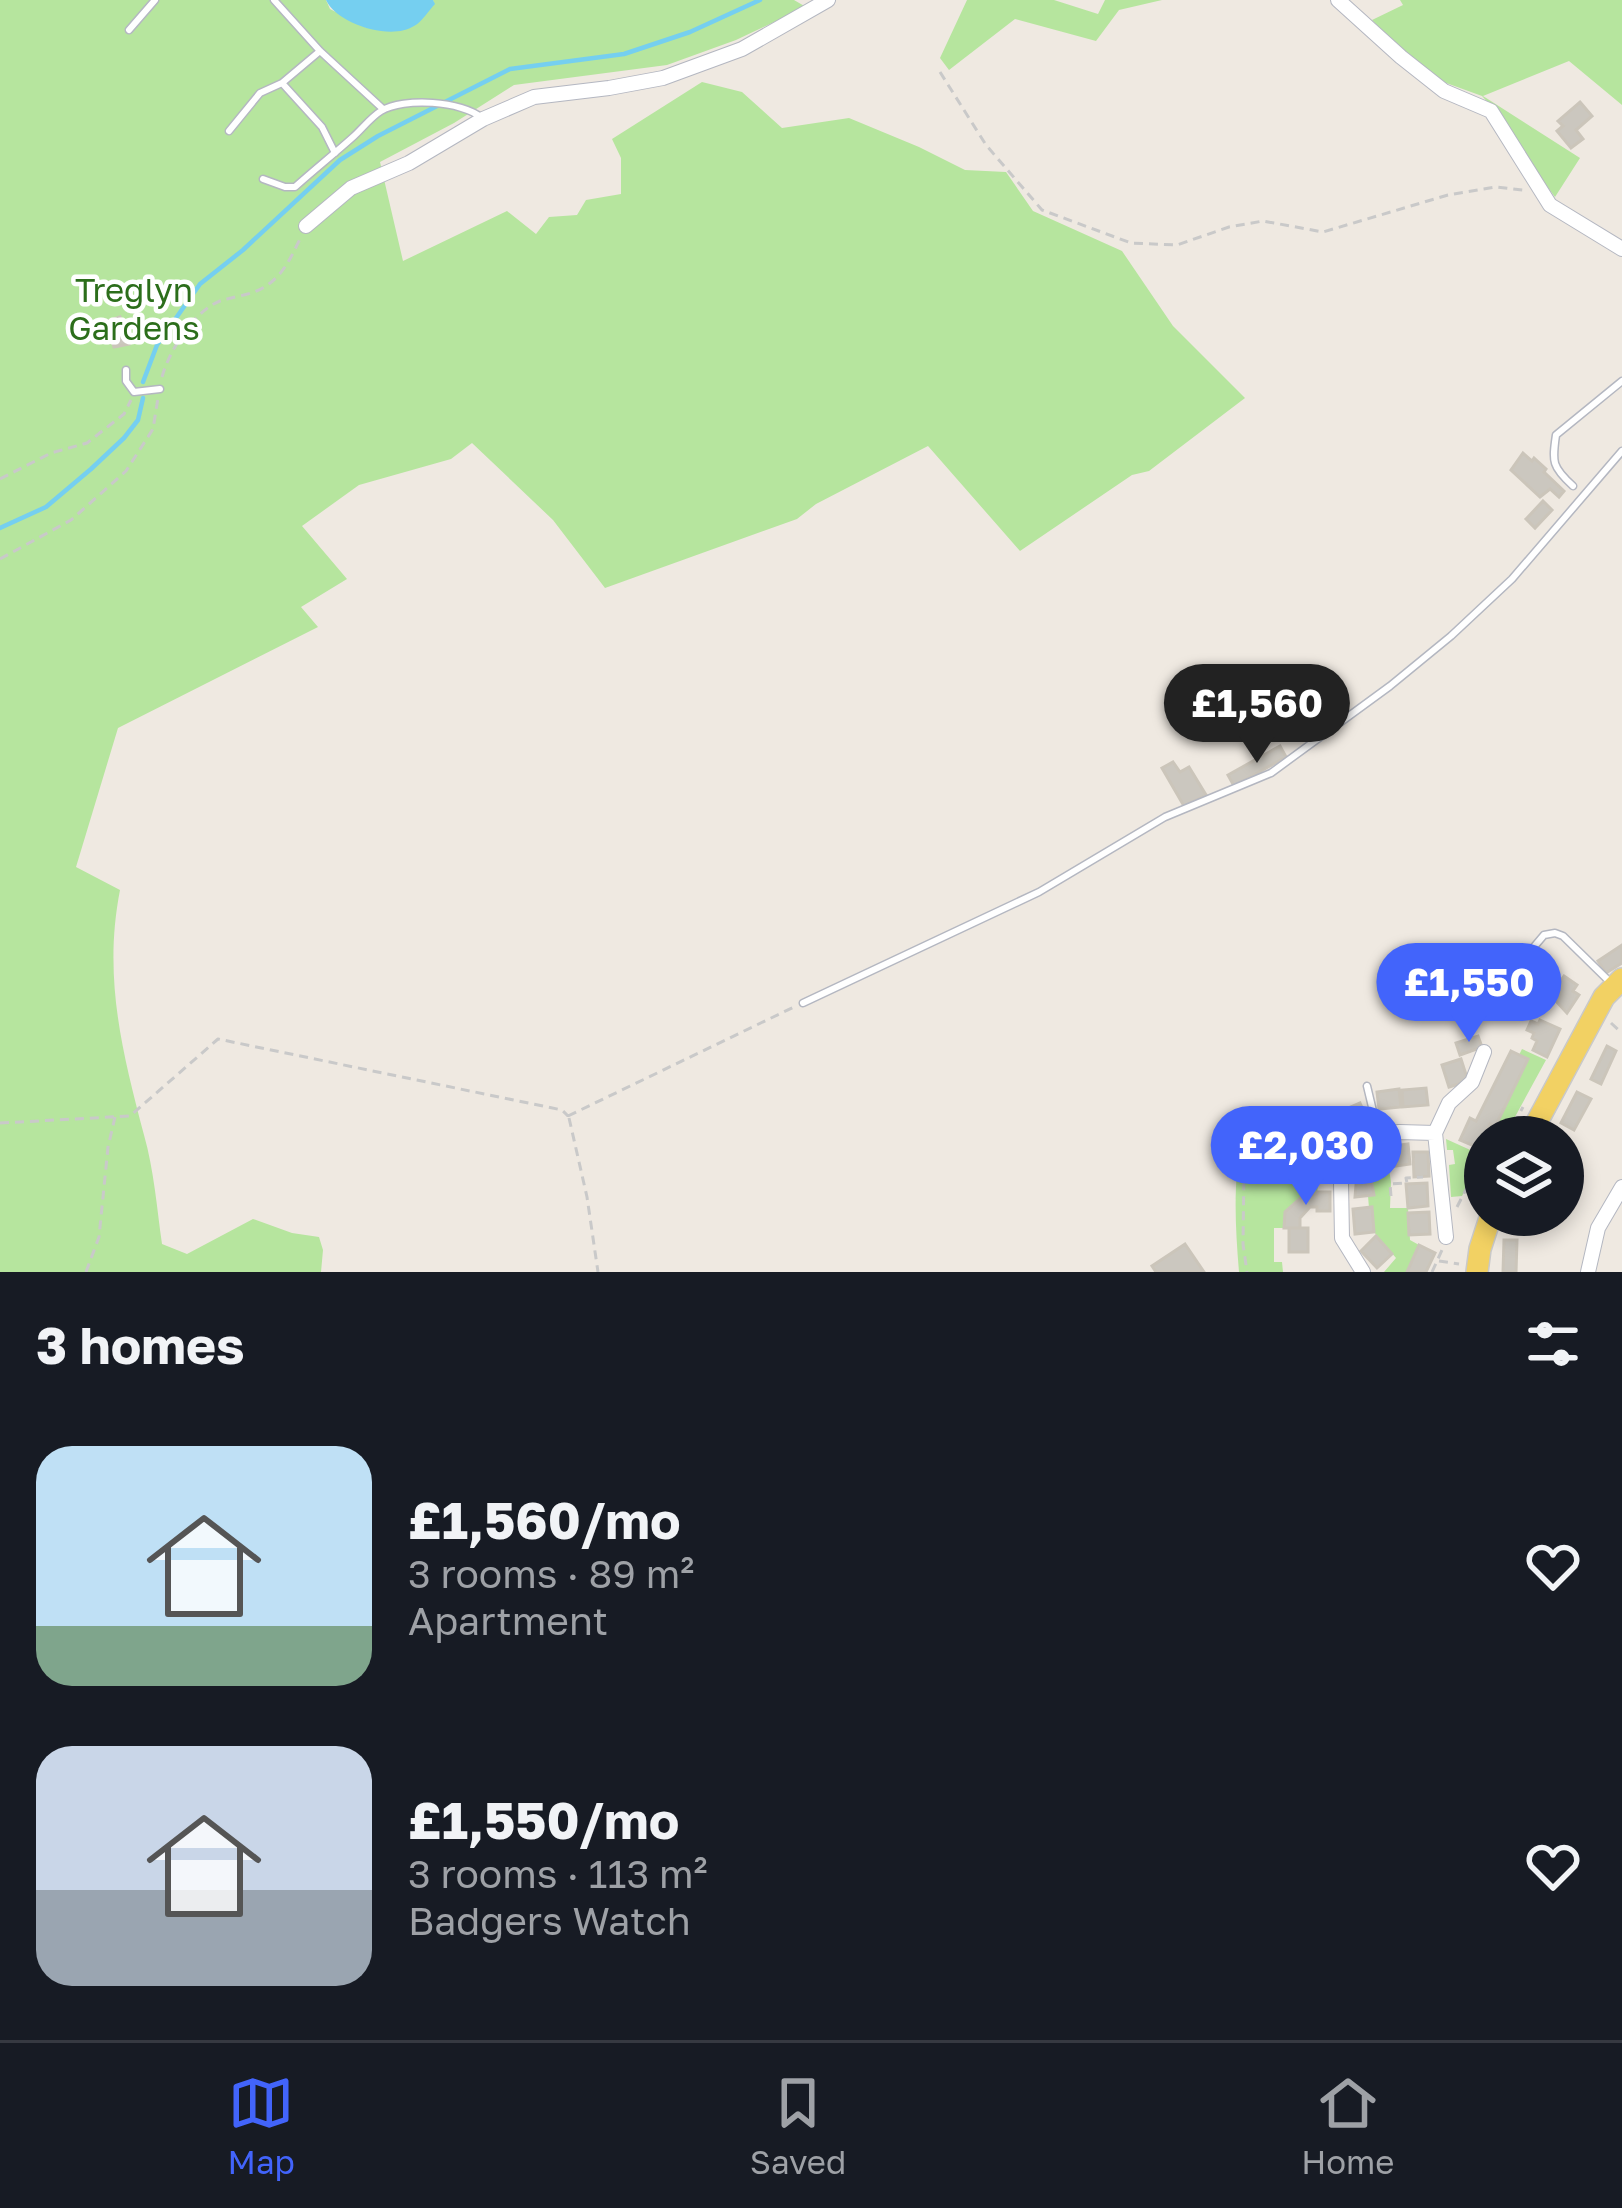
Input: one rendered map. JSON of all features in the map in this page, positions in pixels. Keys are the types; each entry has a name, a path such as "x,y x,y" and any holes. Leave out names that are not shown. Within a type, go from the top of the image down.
{"main road":[{"path":"1540,1116 1594,1016 1618,982"},
{"path":"1469,1268 1484,1236"}],"street":[{"path":"306,226 351,188 409,163 483,119 534,97 663,78 742,49 828,0"},
{"path":"1338,0 1444,91 1491,111 1550,205 1622,248"},
{"path":"1446,1237 1450,1207 1435,1133 1449,1102 1472,1082 1484,1052"},
{"path":"1363,1272 1342,1238 1341,1181 1353,1154 1379,1135 1435,1133"},
{"path":"1588,1272 1598,1228 1622,1187"}],"lane":[{"path":"129,30 155,0"},
{"path":"274,0 383,109"},
{"path":"229,131 260,93 282,83 320,51"},
{"path":"282,83 322,127 335,152"},
{"path":"262,179 295,187 383,109 412,103 444,104 478,113 483,119"},
{"path":"1527,192 1550,205"},
{"path":"126,370 126,381 136,392 160,388"},
{"path":"1573,486 1552,460 1556,435 1622,381"},
{"path":"803,1003 1039,892 1165,817 1271,773 1451,636 1512,579 1622,451"},
{"path":"1504,981 1544,935 1555,933 1618,982"},
{"path":"1367,1086 1379,1135"},
{"path":"1313,1160 1348,1166"}],"path":[{"path":"940,72 986,145 1042,210 1131,243 1177,245 1263,221 1322,232 1448,195 1496,187 1527,192"},
{"path":"0,478 51,453 88,443 124,414 136,392"},
{"path":"568,1116 803,1003"},
{"path":"1607,1020 1622,1034"},
{"path":"0,1123 130,1116 218,1039 562,1110 568,1116 587,1197 598,1272"},
{"path":"86,1272 99,1237 115,1117"},
{"path":"1246,1125 1252,1130 1244,1168 1247,1272"},
{"path":"1390,1196 1390,1184 1431,1176"},
{"path":"1450,1207 1464,1186"},
{"path":"1438,1260 1469,1268"}],"green space":[{"name":"Treglyn Gardens","path":"0,0 326,0 330,9 367,28 434,4 433,0 794,0 806,7 667,65 514,85 380,162 403,261 507,211 536,234 549,217 577,215 586,200 621,194 621,158 612,139 702,82 742,92 782,128 849,118 965,170 1006,172 1033,211 1122,251 1173,326 1245,398 1149,471 1132,475 1020,551 928,446 816,504 797,519 605,588 553,520 472,443 451,459 359,485 302,526 347,579 301,607 318,627 118,728 76,867 120,890 113,953 117,1014 150,1162 162,1244 187,1254 253,1219 319,1237 321,1272 0,1272"},
{"path":"967,0 1054,0 1098,14 1105,0 1162,0 1119,10 1096,41 1015,19 949,70 940,58"},
{"path":"1400,0 1622,0 1622,105 1569,61 1483,96 1580,158 1555,197 1482,96 1438,80 1372,20 1403,5"},
{"path":"1522,1049 1546,1060 1515,1116 1499,1116 1527,1060 1519,1055"},
{"path":"1316,1108 1316,1129 1303,1129 1283,1146 1283,1160 1293,1161 1293,1179 1310,1179 1318,1185 1317,1194 1305,1194 1285,1212 1284,1228 1274,1228 1274,1262 1282,1262 1283,1272 1239,1272 1236,1203 1242,1135 1262,1132"},
{"path":"1446,1139 1464,1147 1462,1196 1451,1197 1449,1165 1455,1164"},
{"path":"1388,1162 1390,1208 1408,1208 1410,1240 1419,1245 1407,1272 1384,1272 1396,1258 1374,1232 1369,1208 1368,1196 1374,1194 1370,1174"}],"water":[{"path":"326,0 433,0 435,4 417,24 392,32 353,23"}],"building":[{"path":"1580,102 1592,116 1576,130 1583,139 1571,148 1557,131 1563,126 1558,121"},
{"path":"120,317 129,344 114,347 105,322"},
{"path":"1523,453 1546,469 1564,491 1559,497 1550,489 1540,497 1511,470"},
{"path":"1543,501 1552,510 1535,528 1526,519"},
{"path":"1280,746 1286,757 1234,786 1228,775"},
{"path":"1173,762 1180,772 1189,767 1206,795 1184,806 1162,768"},
{"path":"1622,945 1622,963 1606,973 1598,961"},
{"path":"1564,976 1577,985 1573,991 1579,995 1567,1013 1554,999"},
{"path":"1540,1020 1560,1029 1547,1057 1533,1050 1537,1041 1527,1030 1531,1021 1538,1024"},
{"path":"1478,1036 1482,1047 1460,1055 1456,1043"},
{"path":"1607,1046 1616,1051 1601,1084 1591,1079"},
{"path":"1511,1051 1528,1059 1500,1116 1478,1116"},
{"path":"1461,1059 1468,1081 1449,1087 1442,1065"},
{"path":"1426,1088 1428,1105 1403,1107 1402,1090"},
{"path":"1399,1089 1401,1107 1379,1109 1377,1092"},
{"path":"1577,1092 1591,1099 1582,1116 1565,1116"},
{"path":"1360,1103 1368,1121 1347,1130 1339,1112"},
{"path":"1317,1119 1343,1119 1341,1139 1316,1138"},
{"path":"1303,1129 1315,1129 1315,1142 1306,1141 1293,1153 1293,1161 1282,1160 1283,1146"},
{"path":"1408,1144 1410,1164 1389,1167 1388,1162 1381,1163 1370,1174 1374,1195 1355,1197 1357,1173 1373,1152"},
{"path":"1413,1152 1428,1152 1429,1176 1414,1177"},
{"path":"1427,1183 1428,1206 1408,1208 1406,1184"},
{"path":"1330,1192 1330,1211 1310,1207 1300,1218 1300,1228 1284,1228 1285,1212 1305,1194"},
{"path":"1372,1207 1374,1232 1355,1234 1353,1209"},
{"path":"1429,1212 1430,1234 1409,1235 1408,1213"},
{"path":"1289,1228 1308,1228 1308,1252 1289,1252"},
{"path":"1376,1236 1392,1254 1377,1268 1361,1251"},
{"path":"1504,1240 1517,1240 1516,1272 1503,1272"},
{"path":"1185,1244 1204,1272 1156,1272 1152,1266"},
{"path":"1419,1245 1435,1253 1426,1272 1407,1272"}],"waterway":[{"path":"143,382 157,345 200,284 340,160 378,136 510,69 624,54 690,32 760,0"},
{"path":"0,528 46,507 91,469 138,420 143,398"}]}
